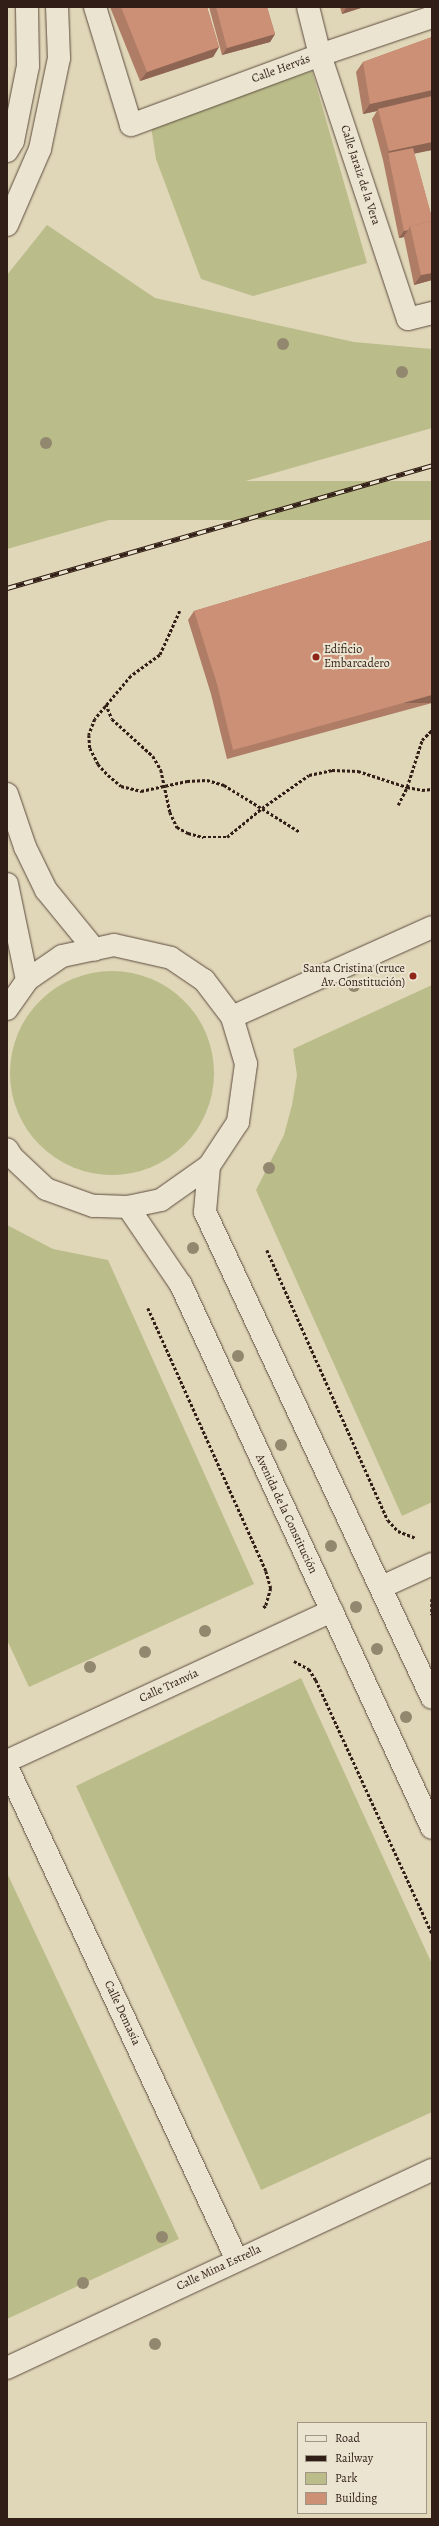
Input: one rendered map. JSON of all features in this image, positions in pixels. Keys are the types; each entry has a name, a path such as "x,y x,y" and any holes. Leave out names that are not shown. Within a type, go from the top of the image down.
{"main road":[{"path":"7,151 13,141 28,66 27,7"},
{"path":"7,225 40,149 59,58 57,7"},
{"name":"Calle Hervás","path":"95,7 131,125 320,55 432,17"},
{"name":"Calle Jaraiz de la Vera","path":"308,7 320,55 408,319 432,313"},
{"path":"7,794 25,847 46,890 94,950"},
{"path":"7,884 27,980"},
{"path":"232,1017 432,927"},
{"path":"7,1009 27,980 62,956 114,945 171,958 204,980 232,1017 246,1064 238,1122 209,1166 161,1200 128,1207 93,1206 46,1189 12,1157 7,1149"},
{"path":"209,1166 205,1212 338,1500 382,1587 432,1698"},
{"name":"Avenida de la Constitución","path":"128,1207 181,1285 432,1828"},
{"path":"382,1587 432,1564"},
{"name":"Calle Tranvía","path":"7,1761 332,1612"},
{"name":"Calle Demasía","path":"7,1767 237,2260"},
{"name":"Calle Mina Estrella","path":"7,2368 432,2170"}],"path":[{"path":"180,611 170,638 160,655 131,676 95,719 89,735 90,748 98,764 108,776 122,786 141,791 187,781 207,780 224,785 300,832"},
{"path":"106,704 112,718 153,756 161,770 163,787 177,827 188,833 203,837 227,837 262,808 309,775 332,770 358,771 422,790 432,789"},
{"path":"398,805 407,786 422,740 432,730"},
{"path":"267,1250 388,1520 398,1531 419,1538"},
{"path":"432,1599 432,1615"}],"green space":[{"path":"312,71 367,263 253,296 201,279 156,159 151,126"},
{"path":"47,225 155,298 354,342 432,349 432,428 7,549 7,275"},
{"path":"7,481 432,481 432,520 7,520"},
{"path":"102,971 122,971 151,978 177,994 191,1008 207,1034 214,1063 214,1083 207,1112 191,1138 177,1152 151,1168 142,1171 122,1175 102,1175 73,1168 47,1152 33,1138 17,1112 14,1103 10,1083 10,1063 17,1034 33,1008 47,994 73,978 82,975"},
{"path":"432,985 432,1502 402,1516 256,1190 284,1135 292,1105 297,1075 293,1049"},
{"path":"7,1225 53,1249 108,1260 254,1584 29,1687 7,1640"},
{"path":"301,1678 432,1964 432,2112 261,2190 76,1786"},
{"path":"7,1873 179,2239 7,2319"}],"building":[{"path":"121,7 207,7 219,47 147,72"},
{"path":"216,7 267,7 275,34 227,48"},
{"path":"432,37 432,90 370,104 363,62"},
{"path":"432,96 432,142 389,151 378,109"},
{"path":"413,148 432,221 410,226 408,230 404,231 388,153"},
{"path":"432,221 432,273 421,275 410,226"},
{"name":"Edificio Embarcadero","path":"432,540 432,695 233,750 217,684 194,611"}],"railway":[{"path":"7,588 432,465"}],"place":[{"name":"Edificio Embarcadero","path":"316,657"},
{"name":"Santa Cristina (cruce Av. Constitución)","path":"413,976"}]}
